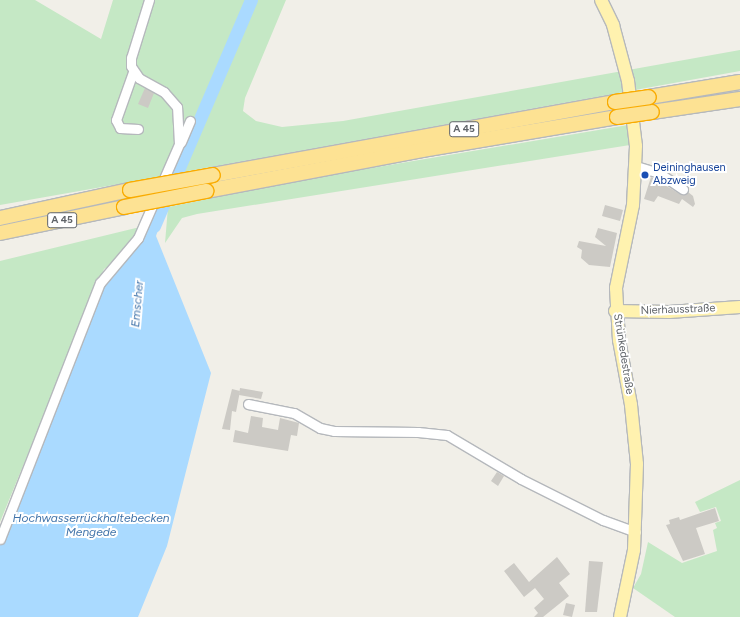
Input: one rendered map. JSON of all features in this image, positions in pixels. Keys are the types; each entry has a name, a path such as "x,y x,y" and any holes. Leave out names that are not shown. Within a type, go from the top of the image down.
{"highway":[{"name":"A 45","path":"0,218 130,190 313,155 615,102 735,83"},
{"name":"A 45","path":"0,233 282,176 617,117 736,100"}],"main road":[{"name":"Strünkedestraße","path":"601,0 613,25 628,81 636,166 633,205 618,270 616,311 637,464 636,532 630,580 620,617"},
{"name":"Nierhausstraße","path":"616,311 669,312 740,307"}],"lane":[{"path":"138,129 120,128 116,120 133,72 130,58 149,0"},
{"path":"133,72 172,99 179,114 180,144"},
{"path":"0,539 100,283 138,238 190,121"},
{"path":"636,166 659,173 683,189"},
{"path":"248,404 294,413 320,428 334,432 418,432 447,435 521,479 603,520 636,532"}],"green space":[{"path":"0,0 35,0 101,39 113,0 286,0 245,98 243,111 256,121 282,127 343,121 740,50 740,71 178,173 203,114 176,174 0,205"},
{"path":"628,125 630,145 197,214 182,218 165,243 168,207 312,178"},
{"path":"140,227 113,263 104,269 0,522 0,261"},
{"path":"740,480 740,617 675,617 633,588 641,574 648,542 682,563 717,551 713,530 717,528 715,523 721,521 716,507 700,512 695,502"}],"water":[{"name":"Hochwasserrückhaltebecken Mengede","path":"165,209 156,236 211,373 167,546 138,617 0,617 0,544 102,286 118,265 133,253 152,211"}],"building":[{"path":"145,88 154,93 148,108 138,104"},
{"path":"651,177 680,194 688,192 693,196 695,204 693,207 682,199 679,204 658,196 654,202 644,199"},
{"path":"605,205 623,210 620,221 602,216"},
{"path":"598,228 617,233 610,267 589,265 581,258 582,250 577,247 579,241 606,246 595,237"},
{"path":"240,388 263,392 261,399 239,395"},
{"path":"232,389 240,391 236,412 232,411 230,430 222,429"},
{"path":"251,416 263,418 262,427 278,430 280,418 299,423 297,436 291,435 288,451 233,442 235,430 248,433"},
{"path":"497,472 504,476 498,486 491,481"},
{"path":"715,508 719,521 696,528 705,554 683,561 666,525 670,524 669,520 679,517 680,520"},
{"path":"557,557 570,574 559,583 569,596 543,617 534,617 538,613 534,608 544,599 535,588 524,597 504,571 514,563 529,582"},
{"path":"589,561 603,562 597,612 585,612"},
{"path":"566,603 575,605 572,617 563,615"}],"waterway":[{"name":"Emscher","path":"154,226 251,0"}],"place":[{"name":"Deininghausen Abzweig","path":"645,175"}]}
